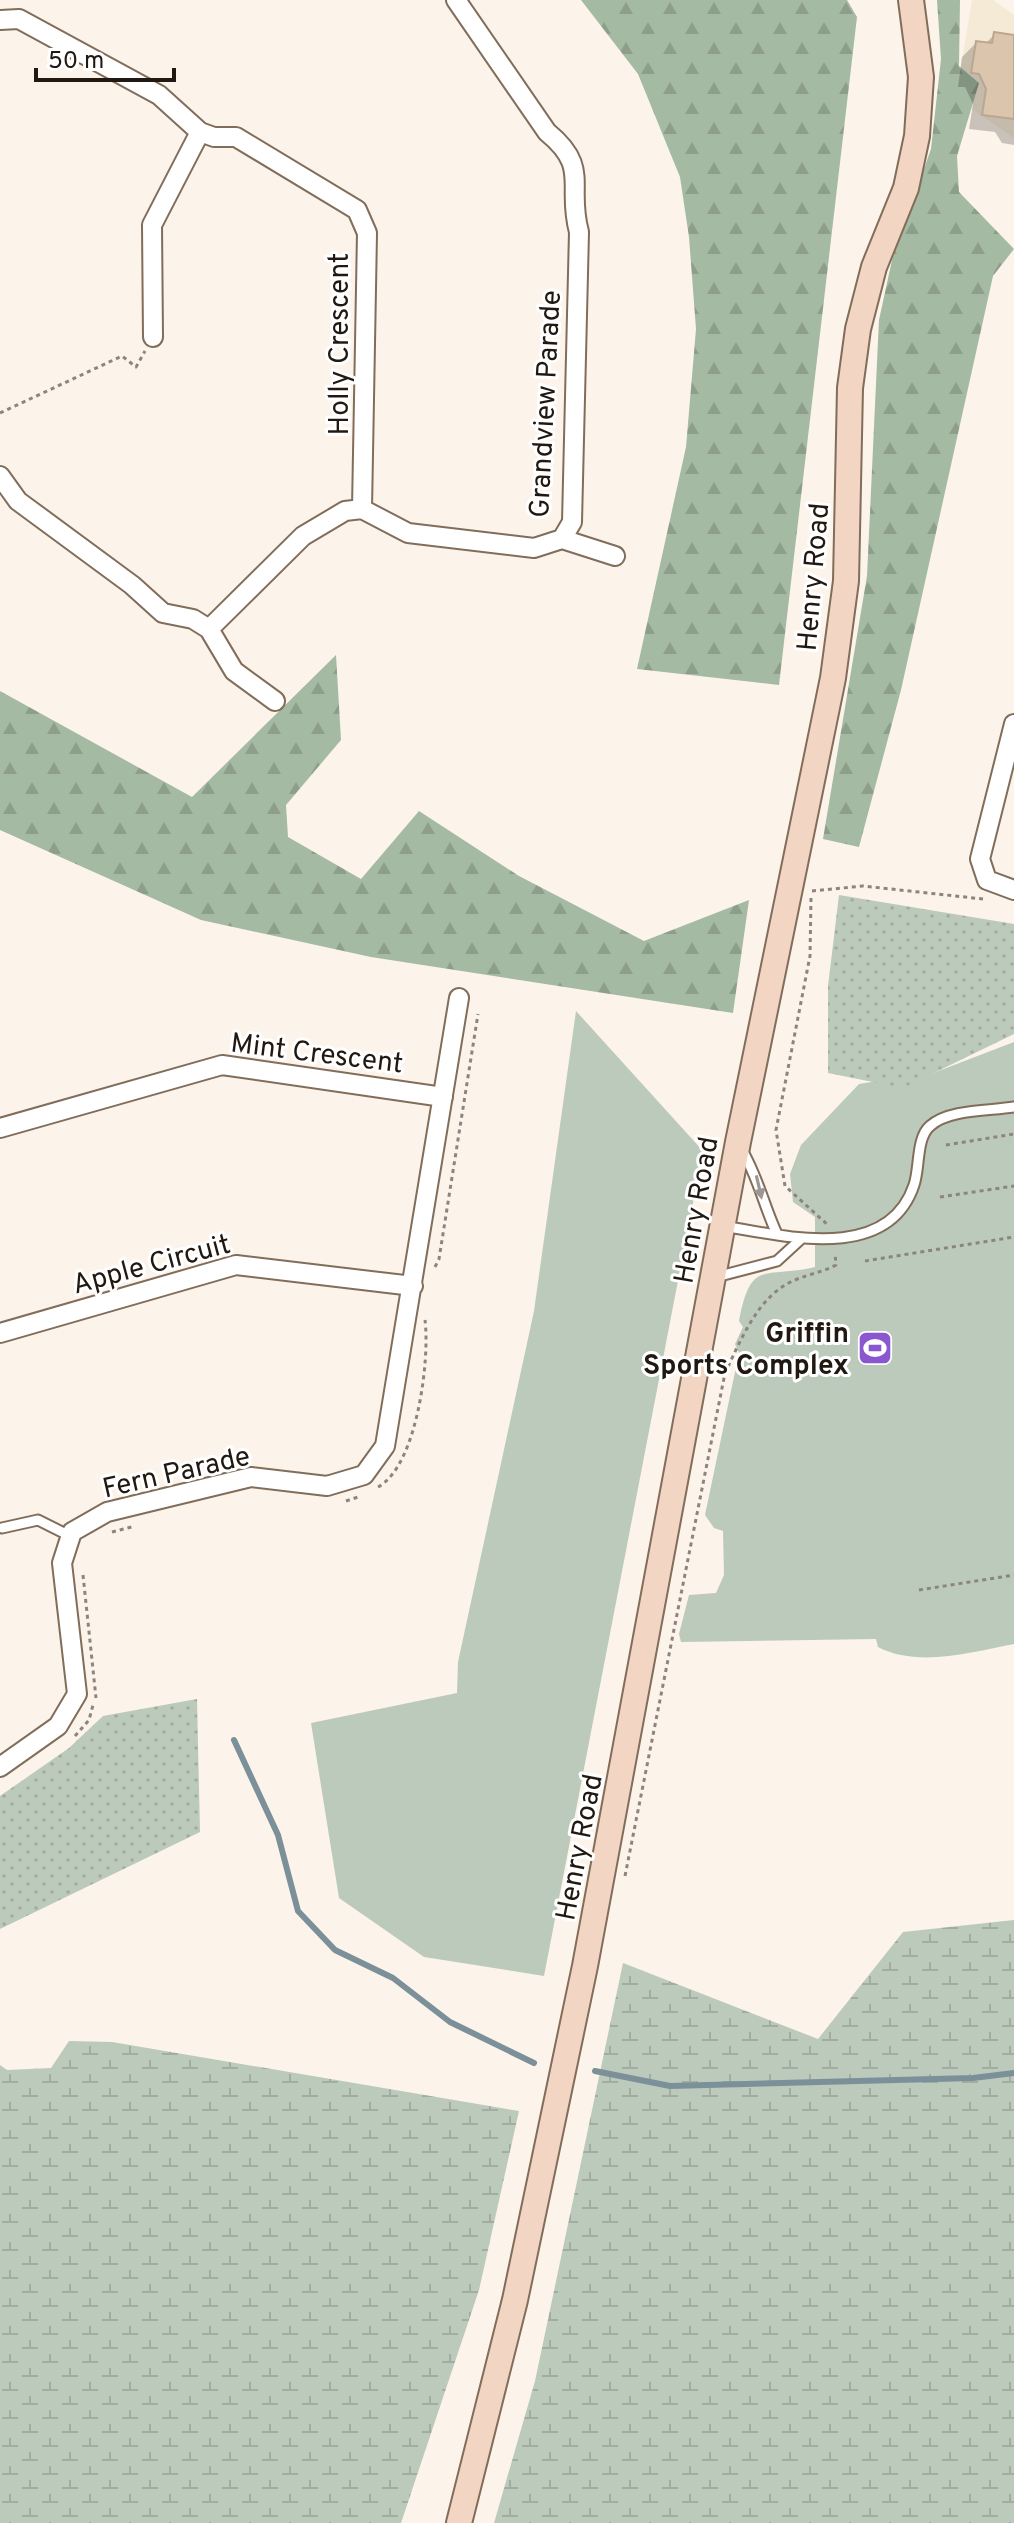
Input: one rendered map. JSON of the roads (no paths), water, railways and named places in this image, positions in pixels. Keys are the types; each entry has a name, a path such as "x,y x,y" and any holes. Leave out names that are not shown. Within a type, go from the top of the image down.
{"main road":[{"name":"Henry Road","path":"459,2523 534,2216 622,1778 738,1142 838,642 849,544 850,388 858,329 874,267 906,188 917,136 921,77 911,0"}],"street":[{"name":"Grandview Parade","path":"362,509 408,533 443,534 534,548 562,539 572,522 579,232 572,207 575,165 564,146 547,132 456,0"},
{"path":"0,20 19,19 159,95 200,132 152,225 153,337"},
{"name":"Holly Crescent","path":"200,132 214,137 236,137 340,198 357,210 367,233 362,509"},
{"path":"0,476 18,501 132,585 163,613 193,619 209,629 234,671 275,701"},
{"path":"209,629 303,536 345,511 362,509"},
{"path":"562,539 615,556"},
{"path":"1014,724 981,852 988,880 1014,890"},
{"name":"Fern Parade","path":"70,1536 107,1512 251,1477 327,1486 364,1475 385,1446 459,998"},
{"name":"Mint Crescent","path":"0,1128 222,1065 443,1097"},
{"name":"Apple Circuit","path":"0,1333 236,1265 413,1286"},
{"path":"0,1767 58,1726 77,1694 62,1563 70,1536"}],"lane":[{"path":"723,1226 801,1239 834,1238 888,1225 900,1215 913,1188 923,1136 930,1126 945,1118 1014,1107"},
{"path":"738,1142 757,1175 763,1202 777,1234"},
{"path":"713,1278 777,1261 801,1239"},
{"path":"2,1528 38,1520 70,1536"}],"waterway":[{"path":"234,1740 278,1835 298,1911 335,1950 393,1978 450,2022 534,2063"},
{"path":"595,2071 670,2086 973,2078 1014,2073"}],"place":[{"name":"Griffin Sports Complex","path":"875,1348"}]}
